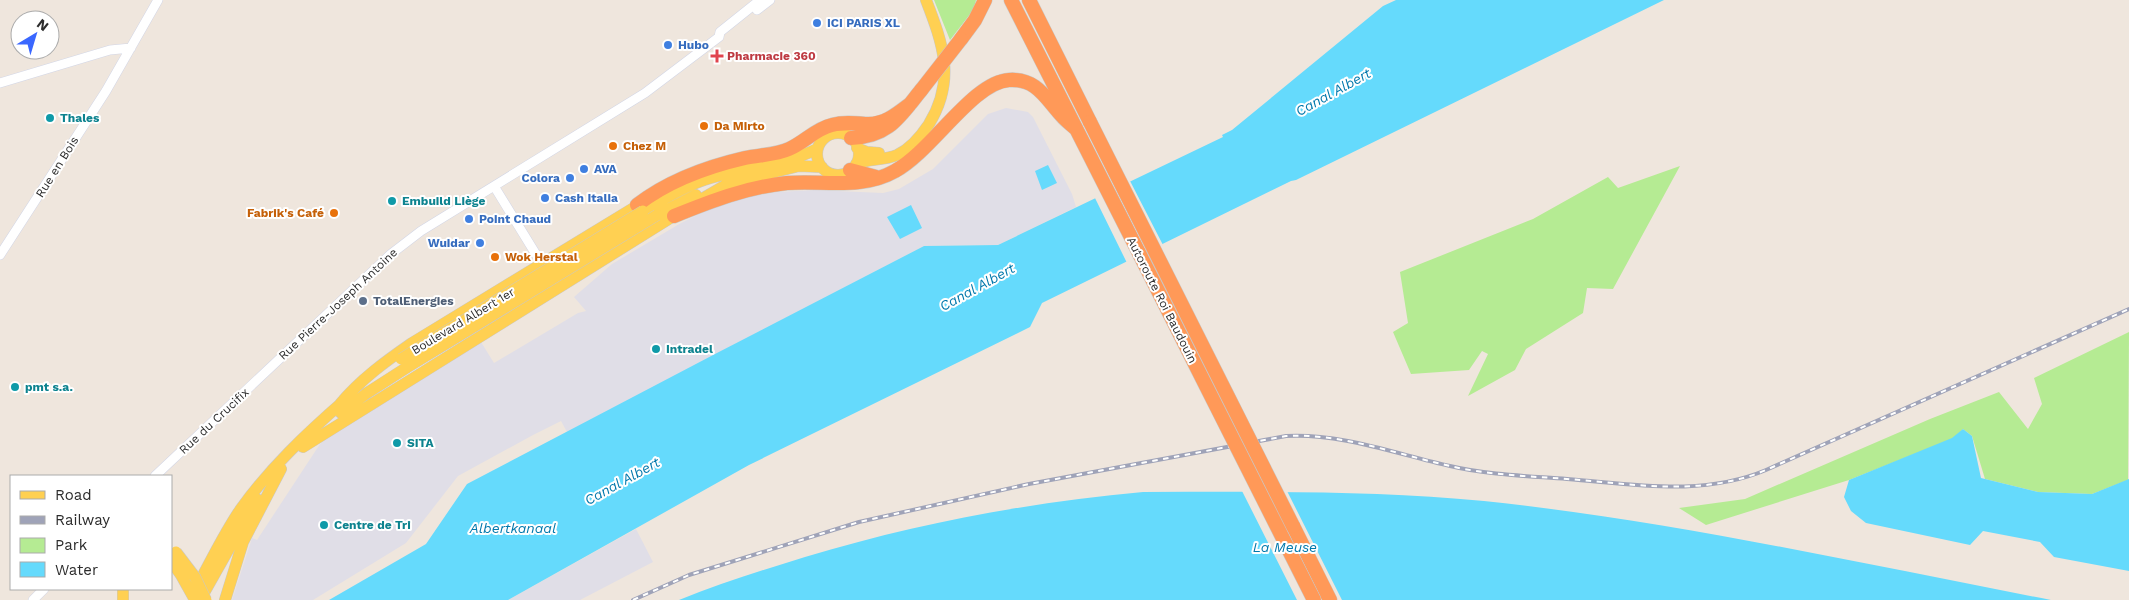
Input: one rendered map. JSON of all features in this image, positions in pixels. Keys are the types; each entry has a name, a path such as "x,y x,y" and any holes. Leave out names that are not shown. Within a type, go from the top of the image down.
{"highway":[{"name":"Autoroute Roi Baudouin","path":"1011,0 1314,600"},
{"name":"Autoroute Roi Baudouin","path":"1029,0 1330,600"},
{"path":"1038,0 1038,17"},
{"path":"854,143 887,129 900,118 961,39 984,4"},
{"path":"674,216 745,190 788,183 858,183 895,172 919,155 975,96 994,83 1002,81 1016,80 1026,82 1040,89 1062,116 1076,129"},
{"path":"640,208 658,191 702,171 737,160 790,149 812,133 833,124 884,122 910,104"},
{"path":"853,167 865,175 880,177"}],"main road":[{"name":"Boulevard Albert 1er","path":"190,600 233,522 257,487 303,437 340,404 640,208 700,181 797,158 817,150 822,140 831,134 842,133 872,154 886,151 899,145 919,126 932,102 938,81 938,60 935,44 918,0"},
{"name":"Boulevard Albert 1er","path":"200,600 250,510 281,469 303,447 403,364 657,215 693,196 731,182 799,166 822,166 833,174 842,174 867,160 890,158 906,150 923,132 938,107 944,83 944,55 941,41 926,0"},
{"path":"853,167 858,154 854,143"},
{"path":"817,150 818,159 822,166"},
{"path":"303,447 731,182"},
{"path":"340,404 356,386 394,356 542,263 640,208"},
{"path":"225,600 240,549 252,522 281,469"},
{"path":"173,553 181,575 195,600"},
{"path":"173,553 194,576 206,600"}],"street":[{"name":"Rue en Bois","path":"0,255 100,99 158,0"},
{"path":"760,0 720,32 719,37 724,37 770,0"},
{"name":"Rue Pierre-Joseph Antoine","path":"272,366 391,254 421,231 655,86 719,37"},
{"path":"0,83 110,50 131,48"},
{"path":"494,186 558,289"},
{"name":"Rue du Crucifix","path":"156,475 272,366"},
{"path":"33,600 43,590"}],"shaded area":[{"name":"Intradel","path":"1006,108 1028,112 1033,117 1072,194 1076,207 998,245 924,246 567,432 561,421 533,435 458,476 406,543 313,600 232,600 252,538 257,540 320,444 332,432 481,342 494,363 578,313 586,311 574,297 612,264 681,223 715,206 746,197 777,192 815,190 883,193 899,189 933,169 988,114"},
{"path":"636,529 653,562 580,600 508,600"}],"green space":[{"path":"934,0 976,0 974,9 950,40"},
{"path":"1680,166 1613,289 1587,288 1583,313 1526,349 1515,370 1468,396 1488,354 1482,351 1469,370 1411,374 1393,332 1408,323 1400,272 1533,219 1608,177 1618,188"},
{"path":"2129,332 2128,480 2092,494 2038,492 1985,479 1972,436 1963,429 1955,438 1849,480 1706,525 1679,508 1745,499 1930,419 1999,392 2028,429 2042,404 2034,378"}],"water":[{"name":"Albertkanaal","path":"1396,0 1664,0 1042,303 1030,327 749,465 508,600 329,600 426,544 467,484 715,354 924,246 998,245 1223,137 1222,135 1232,130 1383,6"},
{"path":"1048,165 1057,183 1042,190 1035,171"},
{"path":"911,205 922,228 900,239 887,217"},
{"path":"1963,429 1972,436 1981,478 2038,492 2092,494 2129,479 2129,571 2054,557 2040,542 1983,531 1970,545 1866,523 1851,511 1844,497 1849,480 1952,438"},
{"name":"La Meuse","path":"1143,492 1357,493 1484,501 1626,520 1768,544 2051,600 679,600 726,582 805,557 931,524 1014,508"}],"pier":[{"path":"1129,179 1163,245 1127,263 1094,196"},
{"path":"1241,489 1286,489 1342,600 1297,600"}],"railway":[{"path":"633,600 689,575 859,522 1029,484 1286,436 1307,436 1348,441 1450,466 1493,473 1668,487 1717,484 1766,470 2129,309"}],"place":[{"name":"ICI PARIS XL","path":"817,23"},
{"name":"Hubo","path":"668,45"},
{"name":"Pharmacie 360","path":"717,56"},
{"name":"Thales","path":"50,118"},
{"name":"Da Mirto","path":"704,126"},
{"name":"Chez M","path":"613,146"},
{"name":"AVA","path":"584,169"},
{"name":"Colora","path":"570,178"},
{"name":"Cash Italia","path":"545,198"},
{"name":"Embuild Liège","path":"392,201"},
{"name":"Fabrik's Café","path":"334,213"},
{"name":"Point Chaud","path":"469,219"},
{"name":"Wuidar","path":"480,243"},
{"name":"Wok Herstal","path":"495,257"},
{"name":"TotalEnergies","path":"363,301"},
{"name":"Intradel","path":"656,349"},
{"name":"pmt s.a.","path":"15,387"},
{"name":"SITA","path":"397,443"},
{"name":"Centre de Tri","path":"324,525"}],"water label":[{"name":"Canal Albert","path":"1333,92"},
{"name":"Canal Albert","path":"977,287"},
{"name":"Canal Albert","path":"622,481"}]}
